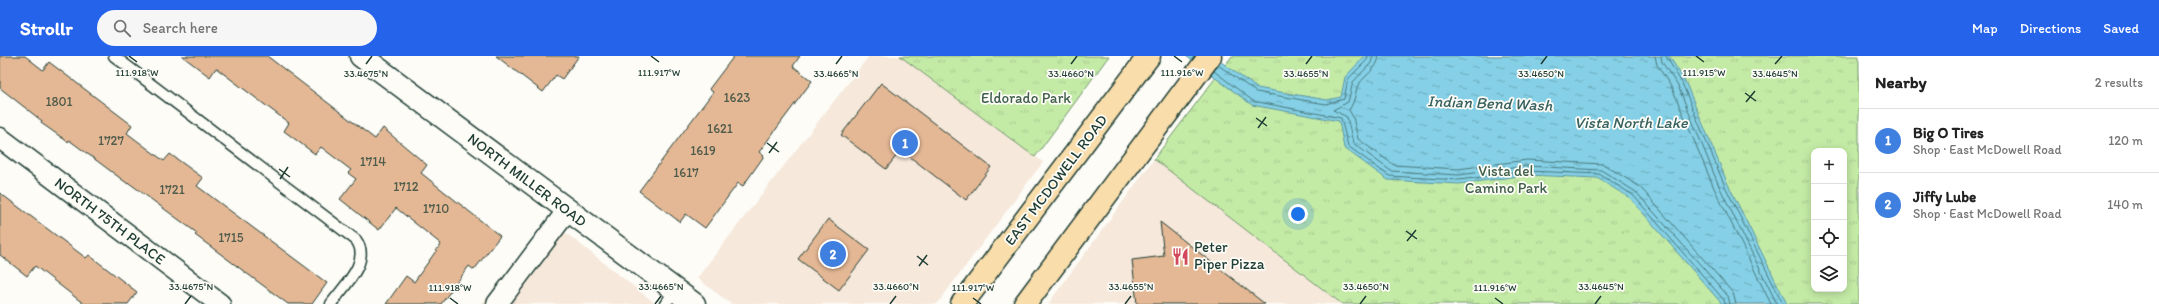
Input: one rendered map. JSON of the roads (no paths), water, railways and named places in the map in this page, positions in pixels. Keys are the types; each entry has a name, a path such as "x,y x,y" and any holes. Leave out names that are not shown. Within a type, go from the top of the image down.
{"main road":[{"name":"EAST MCDOWELL ROAD","path":"962,304 1149,56"},
{"path":"1024,304 1210,56"}],"street":[{"name":"NORTH MILLER ROAD","path":"361,56 568,211 671,297 694,304"},
{"name":"NORTH 75TH PLACE","path":"0,138 220,304"},
{"path":"497,304 568,211"}],"lane":[{"path":"114,56 356,240 362,250 360,261 331,304"}],"water":[{"name":"Vista North Lake","path":"1186,56 1213,56 1257,88 1327,100 1341,97 1345,77 1365,56 1669,56 1685,81 1727,182 1787,304 1722,304 1630,198 1597,178 1527,175 1459,184 1388,180 1344,148 1339,121 1252,105"}],"place":[{"name":"Big O Tires","path":"905,143"},
{"name":"Jiffy Lube","path":"833,254"},
{"name":"Peter Piper Pizza","path":"1181,256"}],"park label":[{"name":"Eldorado Park","path":"1026,98"},
{"name":"Vista del Camino Park","path":"1506,180"}],"water label":[{"name":"Indian Bend Wash","path":"1490,103"}]}
